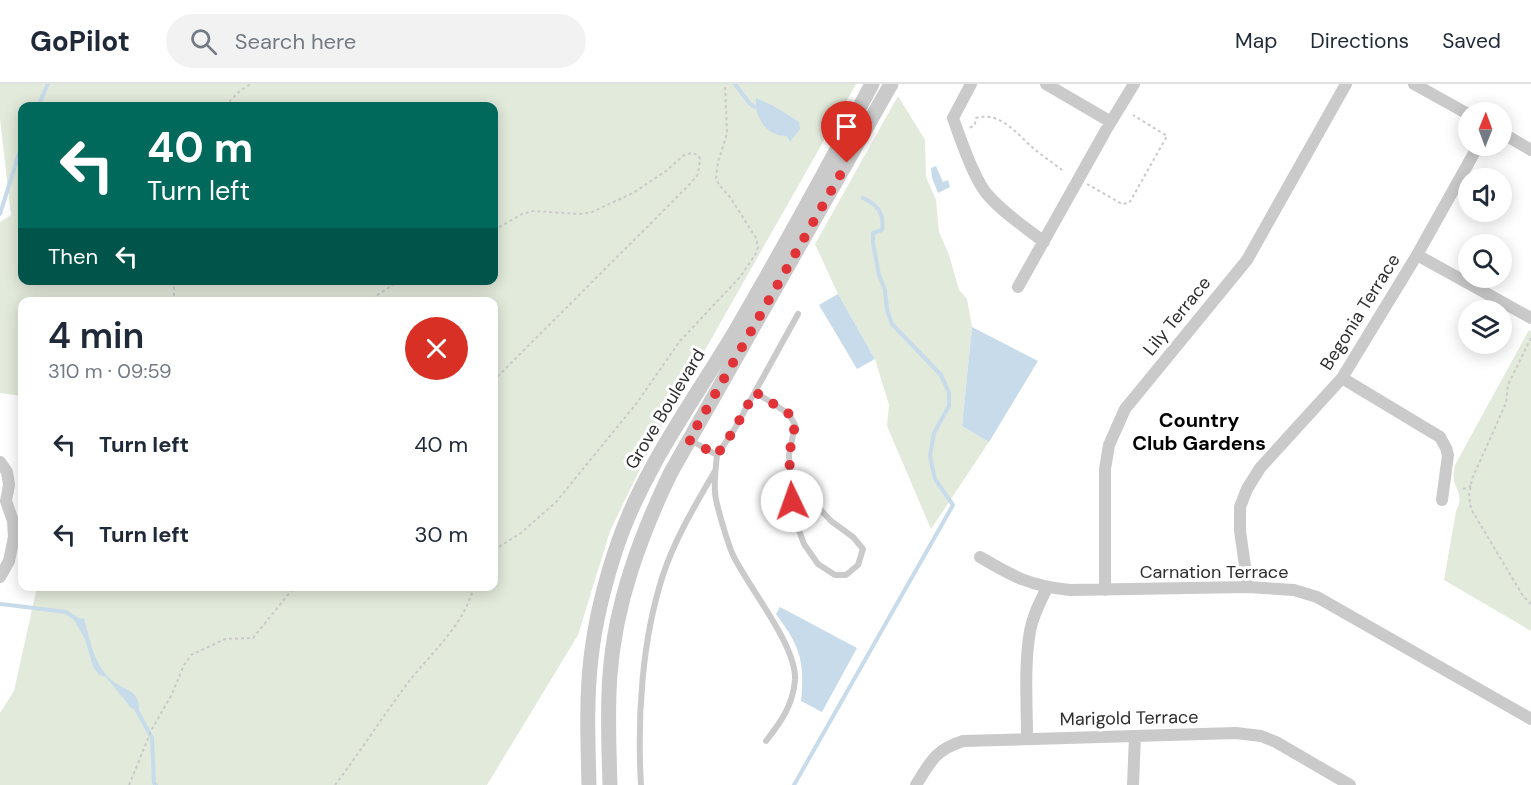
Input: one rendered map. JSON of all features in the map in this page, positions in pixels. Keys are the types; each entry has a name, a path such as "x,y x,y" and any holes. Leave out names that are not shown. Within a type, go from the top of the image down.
{"street":[{"name":"Grove Boulevard","path":"589,785 591,658 601,602 615,552 633,504 654,463 736,330 822,179 872,84"},
{"name":"Grove Boulevard","path":"610,785 608,702 616,631 625,588 651,513 689,440 891,84"},
{"path":"971,84 953,118 963,147 985,193 1044,242"},
{"path":"1046,84 1111,122"},
{"path":"1018,287 1134,84"},
{"name":"Lily Terrace","path":"1105,590 1106,469 1114,429 1125,409 1247,260 1346,84"},
{"path":"1414,84 1458,108"},
{"path":"1512,139 1531,150"},
{"name":"Begonia Terrace","path":"1248,587 1240,523 1240,507 1247,489 1260,468 1342,378 1417,255 1472,156"},
{"path":"1417,255 1531,318"},
{"path":"1342,378 1440,437 1448,455 1442,500"},
{"path":"674,430 689,440"},
{"path":"0,462 7,472 9,486 3,501 14,520 14,537 9,561 0,577"},
{"name":"Carnation Terrace","path":"980,557 1019,580 1047,588 1105,590 1248,587 1294,590 1317,597 1531,719"},
{"path":"1027,738 1030,630 1035,611 1047,588"},
{"name":"Marigold Terrace","path":"916,785 939,751 963,741 1236,733 1261,736 1276,742 1350,785"},
{"path":"1133,785 1134,736"}],"lane":[{"path":"766,741 785,716 795,678 791,659 781,635 732,553 714,494 715,471 717,455 734,430 798,314"},
{"path":"755,392 789,414 795,425 789,455 792,501 796,525 804,544 819,564 835,575 846,575 858,565 863,549 853,537 831,521 792,479"},
{"path":"689,440 717,455"},
{"path":"641,785 644,672 653,618 667,565 695,506 715,471"}],"path":[{"path":"229,102 251,84"},
{"path":"498,547 521,533 556,502 636,404 680,341 740,277 755,255 758,247 756,238 716,178 718,162 727,134 725,84"},
{"path":"1087,184 1122,204 1131,200 1167,136 1132,115"},
{"path":"967,124 971,128 976,118 992,116 1015,130 1031,146 1062,170"},
{"path":"498,228 522,214 533,211 580,214 592,212 633,194 684,155 692,153 698,155 700,159 698,174 690,183 498,376"},
{"path":"374,297 392,285"},
{"path":"1531,338 1508,385 1506,403 1471,486 1471,509 1523,596 1531,604"},
{"path":"1463,489 1471,486"},
{"path":"129,785 152,729 191,655 225,639 253,638 291,591"},
{"path":"335,785 410,681 460,621 473,591"}],"green space":[{"path":"0,84 856,84 655,438 610,531 578,635 487,785 0,785 0,713 14,691 36,591 498,591 498,297 18,297 18,395 0,393 0,222 11,215 0,119"},
{"path":"898,96 925,140 926,177 936,200 939,232 949,255 959,290 967,299 972,327 962,426 989,442 931,529 887,426 889,405 875,359 838,294 815,244"},
{"path":"1529,330 1531,331 1531,631 1444,580 1459,503 1454,479 1455,465"}],"water":[{"path":"756,98 799,122 800,129 790,142 787,136 773,133 763,124 757,112"},
{"path":"936,166 943,182 948,180 950,187 938,193 931,168"},
{"path":"838,294 875,359 857,369 819,305"},
{"path":"972,327 1038,361 989,442 962,426"},
{"path":"780,607 857,648 822,712 801,701 802,675 799,654 791,635 776,614"},
{"path":"84,618 101,668 118,685 134,694 139,710 131,708 106,677 99,675 93,667 85,639 74,620"}],"waterway":[{"path":"40,102 48,84"},
{"path":"735,84 750,104 759,109"},
{"path":"0,214 18,157"},
{"path":"794,785 953,505 935,479 930,456 934,433 949,406 949,393 941,375 892,324 873,243 873,233 882,230 881,214 872,203 863,198"},
{"path":"1,604 66,612 81,622"},
{"path":"135,707 152,738 154,783 156,785"}],"district":[{"name":"Country Club Gardens","path":"1199,432"}],"route":[{"path":"792,501 789,455 795,425 789,414 755,392 717,455 689,440 847,163"}]}
